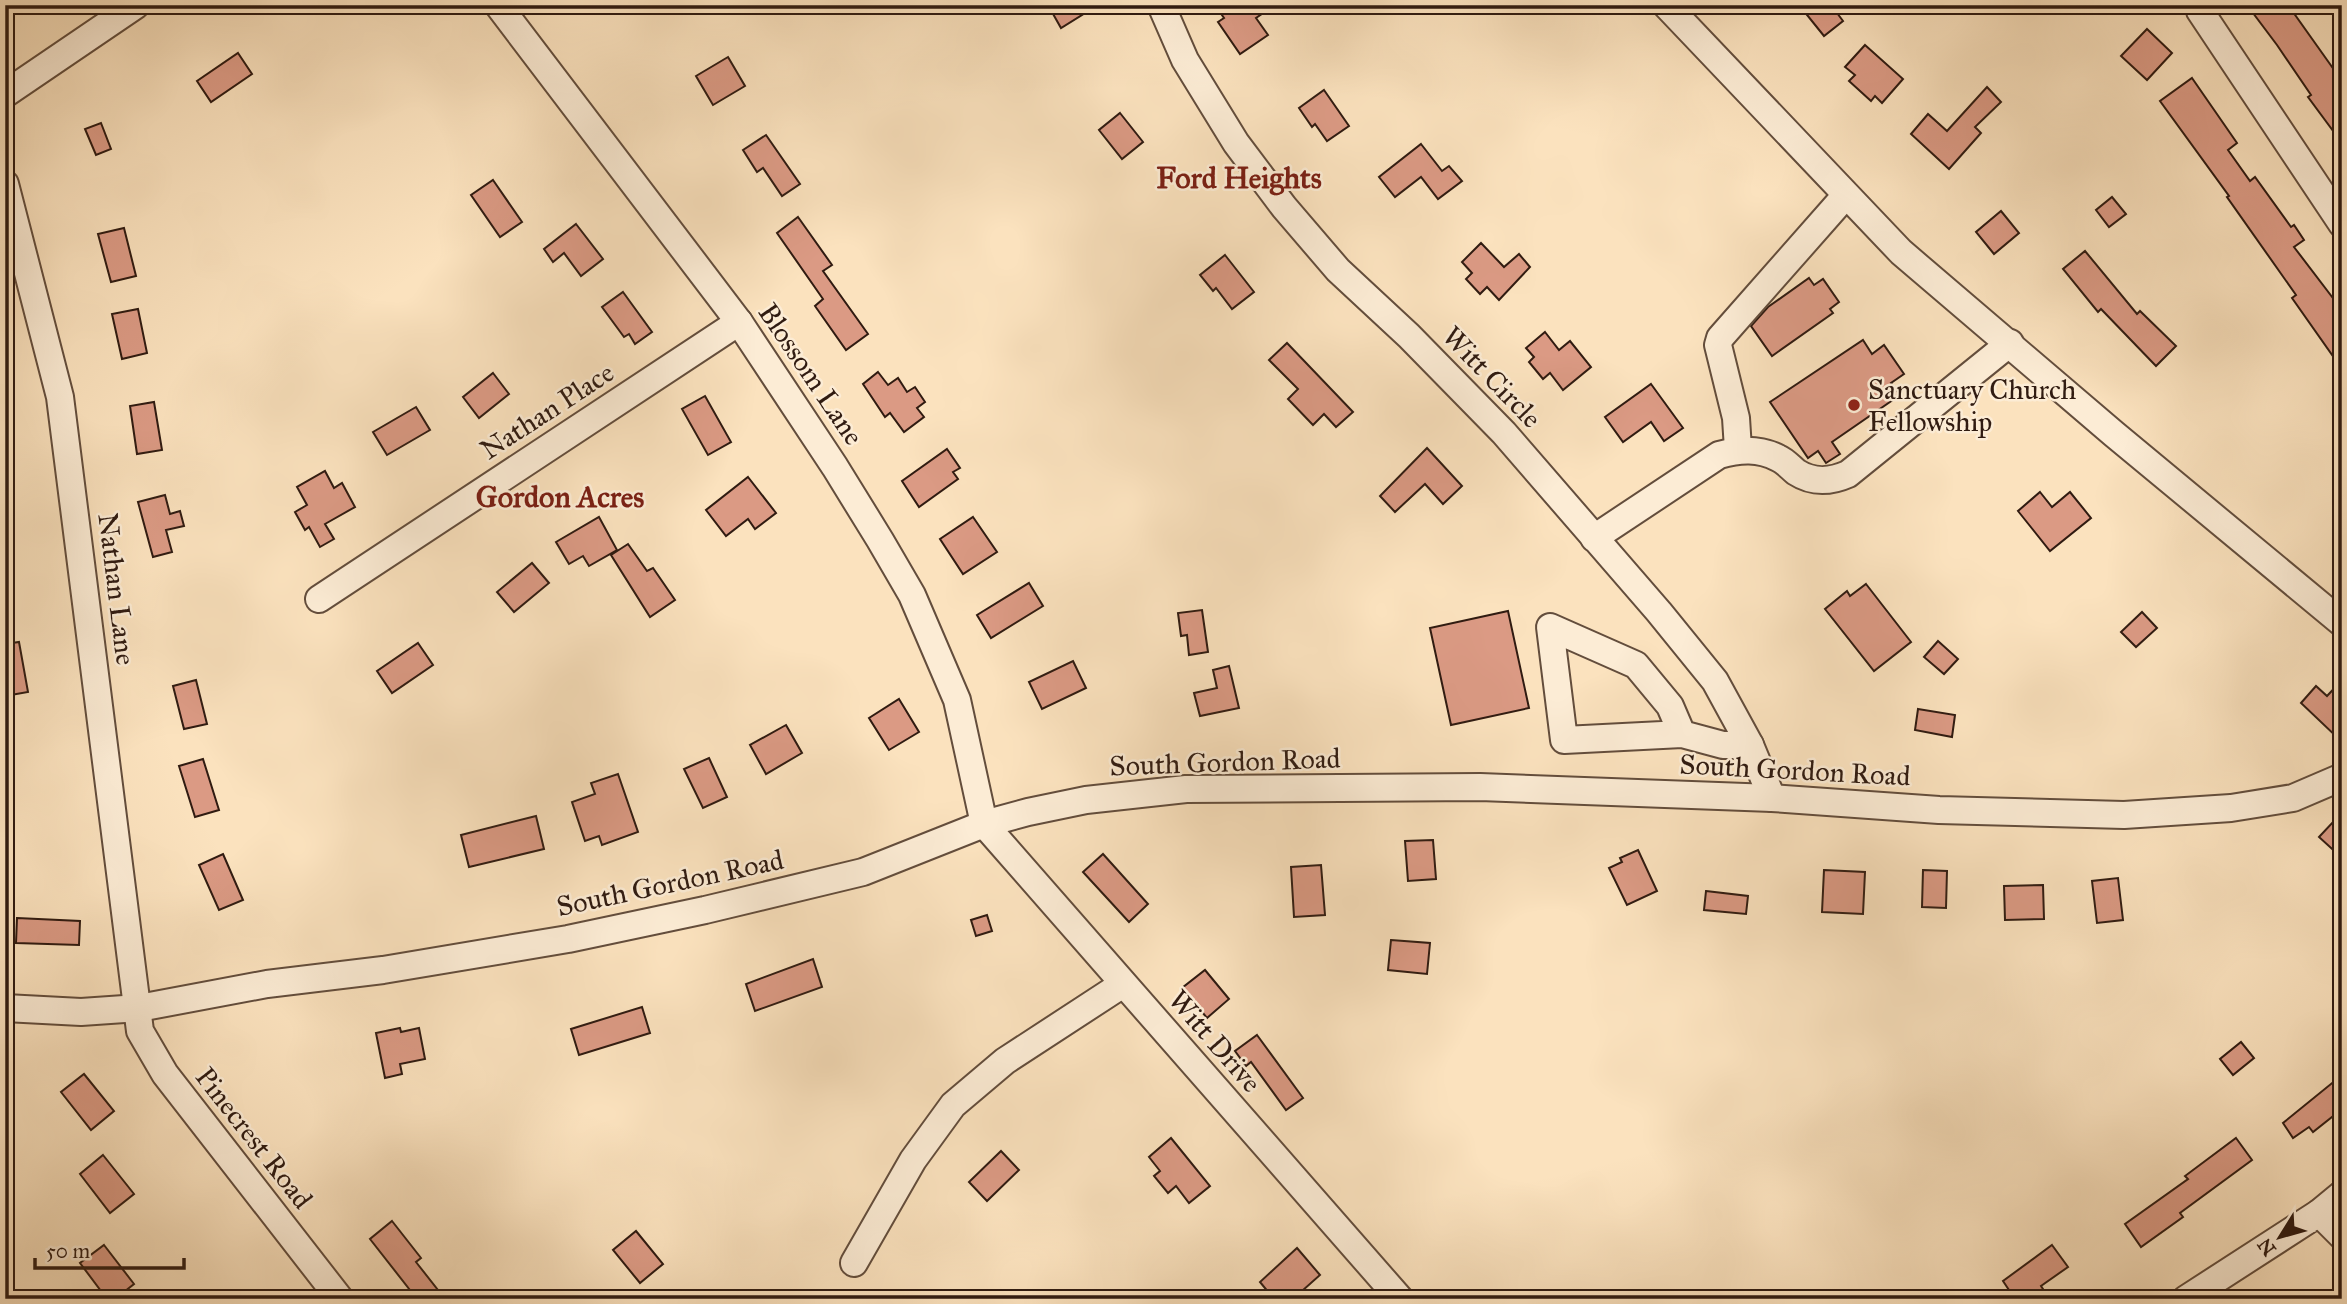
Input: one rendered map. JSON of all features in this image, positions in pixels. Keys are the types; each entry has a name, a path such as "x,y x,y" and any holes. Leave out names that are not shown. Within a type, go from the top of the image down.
{"street":[{"path":"5,94 136,5"},
{"name":"Blossom Lane","path":"498,5 739,323 835,467 912,595 957,701 984,824"},
{"name":"Witt Circle","path":"1161,5 1192,72 1236,143 1284,207 1338,270 1409,336 1504,433 1659,612 1715,681 1750,745 1772,797"},
{"path":"1666,5 1901,251 2114,434 2342,622"},
{"path":"2199,5 2200,11 2342,225"},
{"name":"Nathan Lane","path":"5,184 60,397 139,1007"},
{"path":"1738,449 1736,418 1718,345 1720,338 1846,195"},
{"name":"Nathan Place","path":"319,599 739,323"},
{"path":"1594,538 1719,455 1738,449 1753,450 1780,458 1796,472 1810,479 1835,479 1848,474 2010,343"},
{"path":"1682,734 1670,706 1636,665 1549,627 1564,740 1682,734 1723,745 1750,745"},
{"name":"South Gordon Road","path":"5,1008 81,1012 139,1007 267,984 383,970 542,943 691,913 863,872 984,824 1086,800 1186,789 1480,788 1772,797 1939,810 2124,815 2231,808 2292,798 2342,777"},
{"name":"Witt Drive","path":"984,824 1400,1299"},
{"path":"854,1263 913,1160 953,1105 1005,1061 1123,984"},
{"name":"Pinecrest Road","path":"139,1007 140,1031 164,1074 340,1299"},
{"path":"2186,1299 2319,1213 2342,1194"},
{"path":"2319,1213 2342,1236"}],"building":[{"path":"1048,5 1098,5 1061,28"},
{"path":"1215,5 1275,5 1256,18 1268,35 1240,54 1218,22 1224,18"},
{"path":"1799,5 1831,5 1843,21 1824,36"},
{"path":"2247,5 2288,5 2342,81 2342,143 2308,97 2311,95 2277,45"},
{"path":"2147,29 2172,53 2147,80 2121,56"},
{"path":"1865,45 1903,79 1882,103 1875,96 1871,101 1849,81 1855,75 1845,67"},
{"path":"238,53 252,74 211,102 197,81"},
{"path":"728,57 745,86 713,105 696,76"},
{"path":"2192,78 2237,143 2228,150 2250,181 2255,177 2291,227 2294,225 2304,240 2294,247 2342,310 2342,369 2292,298 2296,295 2227,197 2229,196 2160,101"},
{"path":"1987,87 2001,102 1975,127 1981,133 1949,169 1911,134 1928,114 1947,131"},
{"path":"1324,90 1349,126 1327,141 1315,124 1312,127 1299,108"},
{"path":"1120,113 1143,142 1122,159 1099,130"},
{"path":"101,123 111,149 96,155 85,129"},
{"path":"766,135 800,184 782,196 763,168 757,172 743,150"},
{"path":"1421,144 1442,171 1449,166 1462,181 1438,199 1421,177 1395,197 1379,177"},
{"path":"493,180 522,222 500,237 471,195"},
{"path":"2112,197 2126,214 2109,227 2096,210"},
{"path":"2001,211 2019,233 1994,254 1976,232"},
{"path":"798,217 832,265 823,271 868,334 846,350 815,306 823,299 777,233"},
{"path":"576,224 603,259 581,276 564,253 553,262 544,249"},
{"path":"124,228 136,276 111,282 98,234"},
{"path":"1481,243 1504,267 1519,254 1530,267 1499,300 1487,287 1480,294 1466,279 1472,273 1462,262"},
{"path":"2085,251 2137,314 2140,311 2176,346 2156,366 2101,309 2098,312 2063,269"},
{"path":"1225,255 1254,292 1232,309 1216,288 1213,291 1200,275"},
{"path":"1809,278 1814,285 1823,279 1839,302 1830,309 1833,313 1772,356 1751,326 1768,307"},
{"path":"623,292 652,332 635,344 629,334 624,337 602,307"},
{"path":"138,309 147,353 122,359 112,314"},
{"path":"1545,332 1559,350 1570,341 1591,367 1563,390 1550,373 1543,379 1529,362 1534,357 1526,348"},
{"path":"1863,340 1872,354 1884,345 1904,374 1891,383 1900,395 1832,442 1840,454 1826,463 1818,451 1808,458 1770,402"},
{"path":"1287,343 1353,412 1336,427 1324,414 1313,425 1288,399 1298,389 1269,360"},
{"path":"878,372 888,385 898,378 907,392 915,387 925,402 917,408 924,417 904,432 890,413 885,417 863,384"},
{"path":"493,373 509,394 479,418 463,397"},
{"path":"1651,384 1683,428 1664,441 1651,422 1623,442 1605,417"},
{"path":"705,396 731,442 708,455 682,409"},
{"path":"154,402 162,450 137,454 130,406"},
{"path":"416,407 430,430 387,455 373,432"},
{"path":"1427,448 1462,486 1443,504 1425,484 1395,512 1380,496"},
{"path":"947,449 960,468 953,472 958,479 919,507 902,481"},
{"path":"325,471 334,488 342,483 355,507 325,524 334,539 320,547 309,527 305,530 295,512 307,505 297,487"},
{"path":"748,477 776,513 755,529 748,519 726,536 706,510"},
{"path":"2040,492 2052,507 2070,492 2091,518 2050,551 2018,511"},
{"path":"165,495 170,514 180,511 184,526 166,530 172,552 153,557 138,502"},
{"path":"599,517 617,550 589,566 583,556 569,564 556,542"},
{"path":"973,517 997,552 963,574 940,539"},
{"path":"628,544 647,571 653,568 675,600 650,617 611,555"},
{"path":"532,563 549,583 514,612 497,592"},
{"path":"1029,583 1043,606 991,638 977,615"},
{"path":"1866,584 1911,642 1874,671 1825,609 1847,591 1850,596"},
{"path":"1202,610 1208,652 1189,655 1187,635 1181,636 1178,613"},
{"path":"1508,611 1529,708 1451,725 1430,628"},
{"path":"2142,612 2157,628 2136,647 2121,632"},
{"path":"1938,641 1958,659 1944,674 1924,657"},
{"path":"19,642 28,692 5,696 5,644"},
{"path":"418,643 433,665 392,693 377,671"},
{"path":"1073,661 1086,688 1042,709 1029,682"},
{"path":"1229,666 1239,708 1200,716 1194,693 1217,688 1213,670"},
{"path":"196,680 207,724 184,729 173,686"},
{"path":"2342,680 2342,742 2301,703 2316,686 2327,696"},
{"path":"899,699 919,732 889,750 869,718"},
{"path":"1918,709 1955,715 1952,737 1915,730"},
{"path":"786,725 802,753 766,774 750,745"},
{"path":"709,758 727,797 703,808 684,769"},
{"path":"203,759 219,810 195,817 179,766"},
{"path":"618,774 638,832 602,845 599,836 585,841 572,802 595,794 591,783"},
{"path":"536,816 544,849 469,867 461,835"},
{"path":"2333,822 2342,829 2342,858 2319,837"},
{"path":"1433,840 1436,879 1408,881 1405,841"},
{"path":"1638,850 1657,891 1627,905 1609,868 1622,862 1620,858"},
{"path":"223,854 243,900 219,910 199,865"},
{"path":"1103,854 1148,904 1129,922 1083,872"},
{"path":"1321,865 1325,915 1294,917 1291,867"},
{"path":"1824,870 1865,872 1863,914 1822,912"},
{"path":"1923,870 1947,871 1946,908 1922,907"},
{"path":"2118,878 2123,920 2097,923 2092,881"},
{"path":"2043,885 2044,919 2005,920 2004,886"},
{"path":"1706,891 1748,896 1746,914 1704,910"},
{"path":"987,915 992,931 976,936 971,920"},
{"path":"17,918 80,921 79,945 16,943"},
{"path":"1391,940 1430,943 1427,974 1388,970"},
{"path":"813,959 822,987 755,1011 746,984"},
{"path":"1205,970 1229,999 1207,1018 1182,988"},
{"path":"642,1007 650,1033 579,1055 571,1029"},
{"path":"400,1028 401,1032 419,1028 425,1059 400,1064 402,1074 385,1078 376,1033"},
{"path":"1257,1035 1303,1098 1286,1110 1251,1062 1246,1066 1235,1051"},
{"path":"2241,1042 2254,1058 2233,1075 2220,1059"},
{"path":"84,1074 114,1111 91,1130 61,1092"},
{"path":"2342,1075 2342,1109 2313,1132 2309,1127 2293,1138 2283,1123"},
{"path":"1171,1138 1210,1186 1189,1203 1176,1186 1168,1193 1154,1176 1160,1171 1149,1157"},
{"path":"2236,1138 2252,1160 2180,1213 2183,1217 2141,1247 2125,1224 2188,1179 2185,1176"},
{"path":"1001,1151 1019,1170 987,1201 969,1182"},
{"path":"103,1155 134,1194 110,1213 80,1174"},
{"path":"392,1221 421,1258 416,1262 445,1299 417,1299 370,1239"},
{"path":"636,1231 663,1264 640,1283 613,1250"},
{"path":"104,1245 134,1284 115,1299 107,1299 80,1263"},
{"path":"2052,1245 2068,1267 2041,1286 2043,1289 2030,1299 2015,1299 2003,1281"},
{"path":"1297,1248 1320,1275 1293,1299 1274,1299 1260,1282"}],"place":[{"name":"Sanctuary Church Fellowship","path":"1854,405"}],"district":[{"name":"Ford Heights","path":"1239,178"},
{"name":"Gordon Acres","path":"560,497"}]}
